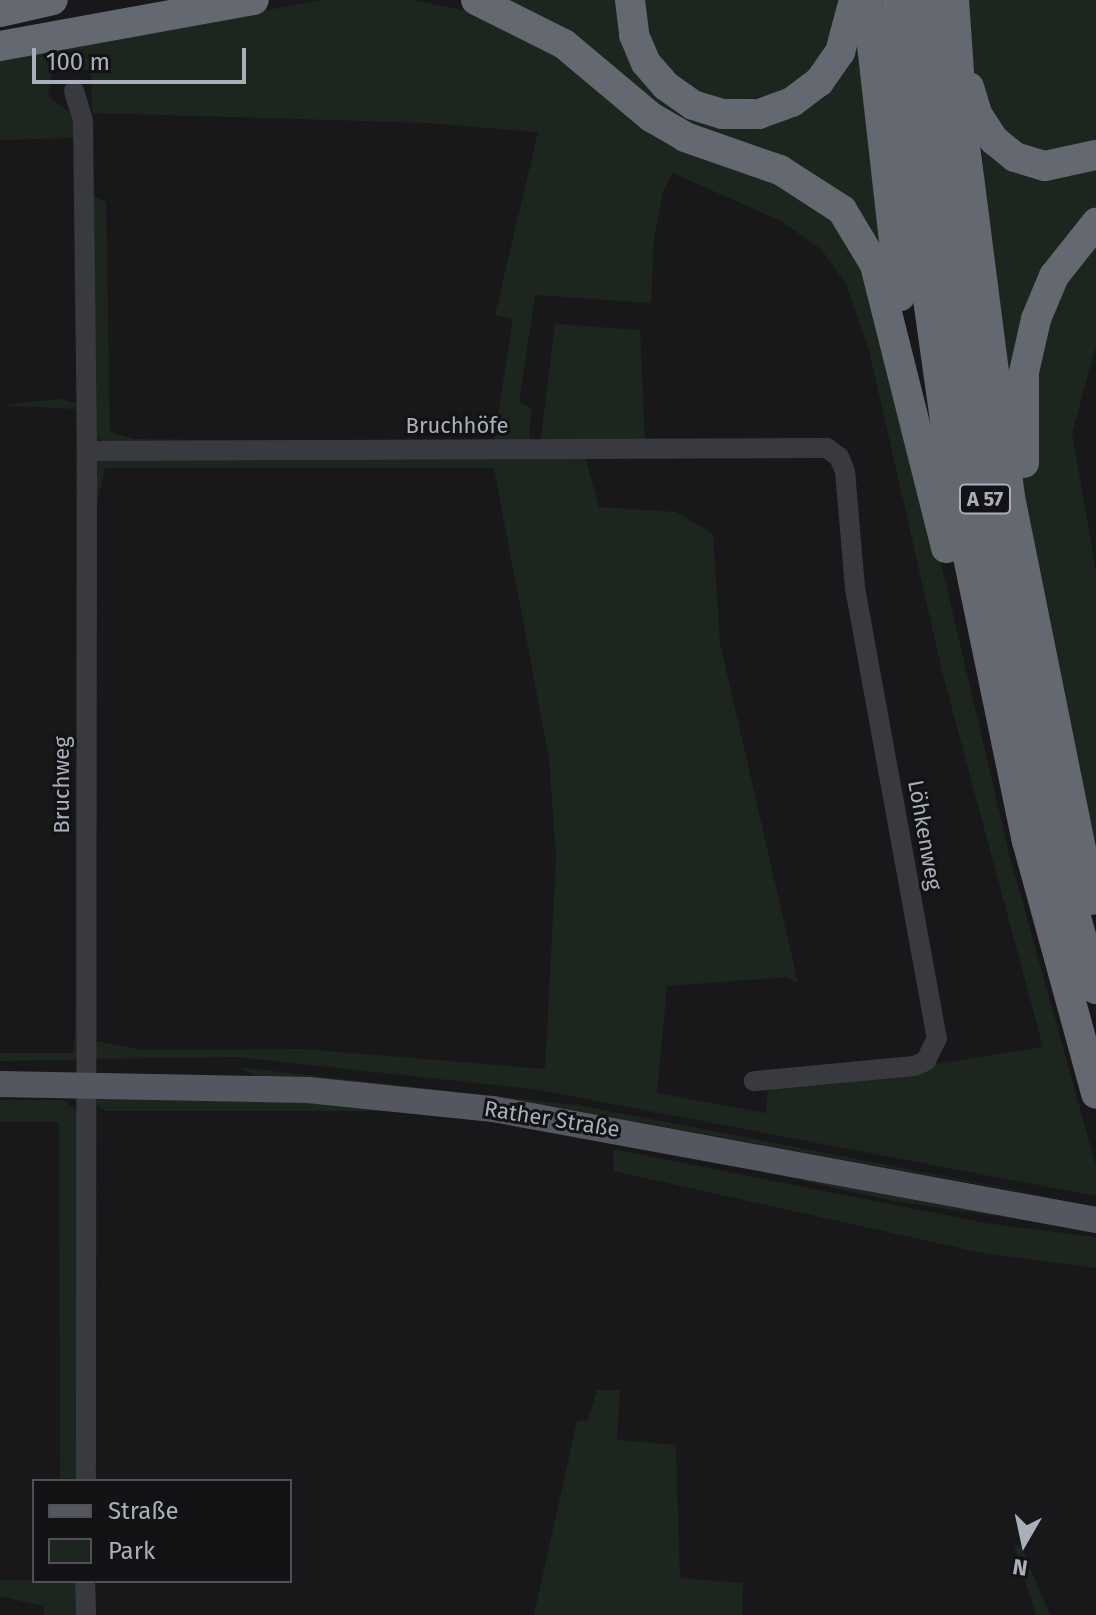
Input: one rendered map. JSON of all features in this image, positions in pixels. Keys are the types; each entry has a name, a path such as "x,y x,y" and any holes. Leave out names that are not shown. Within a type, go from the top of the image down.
{"highway":[{"path":"0,12 53,0"},
{"path":"0,46 179,0"},
{"path":"0,46 254,0"},
{"path":"476,0 564,44 651,117 685,137 780,170 842,210 875,265 915,415 970,648 996,706"},
{"path":"630,0 634,35 646,63 666,86 693,105 723,114 759,114 792,102 819,82 840,52 854,0"},
{"path":"867,0 915,415"},
{"name":"A 57","path":"897,0 936,369 996,706 1096,1094"},
{"name":"A 57","path":"925,0 945,214 985,501 1047,808 1096,989"},
{"path":"954,0 967,82 977,114 994,140 1015,157 1045,166 1096,155"},
{"path":"954,0 963,130 1010,497 1096,922"},
{"path":"1049,684 1027,508 1024,372 1036,319 1054,276 1096,223"}],"main road":[{"name":"Rather Straße","path":"0,1084 308,1090 493,1109 1096,1220"}],"street":[{"name":"Bruchweg","path":"74,91 83,121 87,451 86,1479"},
{"name":"Bruchhöfe","path":"87,451 827,448"},
{"name":"Löhkenweg","path":"754,1081 914,1066 935,1050 937,1038 855,588 845,471 827,448"},
{"path":"85,1583 86,1615"}],"green space":[{"path":"321,0 412,0 467,11 546,48 684,152 767,180 833,217 852,243 900,389 1010,857 1096,1166 1096,1196 539,1090 237,1057 93,1059 92,463 102,453 585,457 599,507 676,512 713,534 720,643 798,983 787,977 667,986 657,1093 766,1113 768,1090 1043,1047 943,675 869,350 846,284 822,250 781,221 673,173 663,191 654,238 651,303 535,295 519,403 531,408 529,445 493,447 513,319 495,315 538,132 429,123 92,113 91,70 52,70 48,96 76,117 75,138 0,140 0,60","holes":["105,468 494,468 549,758 556,858 545,1069 303,1049 143,1050 96,1041 96,506"]},
{"path":"492,0 625,0 652,78 771,113 856,18 884,257 867,229 706,137"},
{"path":"642,0 844,0 817,64 798,83 784,92 735,102 698,93 667,69 645,32"},
{"path":"963,0 1096,0 1096,346 1072,433 1096,572 1096,871 1042,601 991,296 979,97"},
{"path":"94,197 106,202 110,432 134,439 458,442 102,441 94,436"},
{"path":"555,324 640,330 645,446 540,446"},
{"path":"60,399 76,403 81,410 76,1060 0,1061 0,1053 73,1053 75,1034 76,409 0,405"},
{"path":"236,1067 583,1106 1083,1203 549,1106 255,1075"},
{"path":"280,1095 403,1111 105,1111 95,1103 99,1097"},
{"path":"0,1100 63,1100 78,1112 78,1479 60,1479 59,1122 0,1122"},
{"path":"613,1149 985,1223 1096,1237 1096,1268 982,1253 614,1171"},
{"path":"725,1163 1079,1228 893,1201"},
{"path":"597,1390 620,1390 617,1440 676,1445 680,1578 743,1583 742,1615 534,1615 577,1421 588,1420"},
{"path":"1014,1545 1021,1546 1050,1615 1036,1615"},
{"path":"0,1580 80,1583 79,1615 44,1615 43,1606 0,1596"}]}
